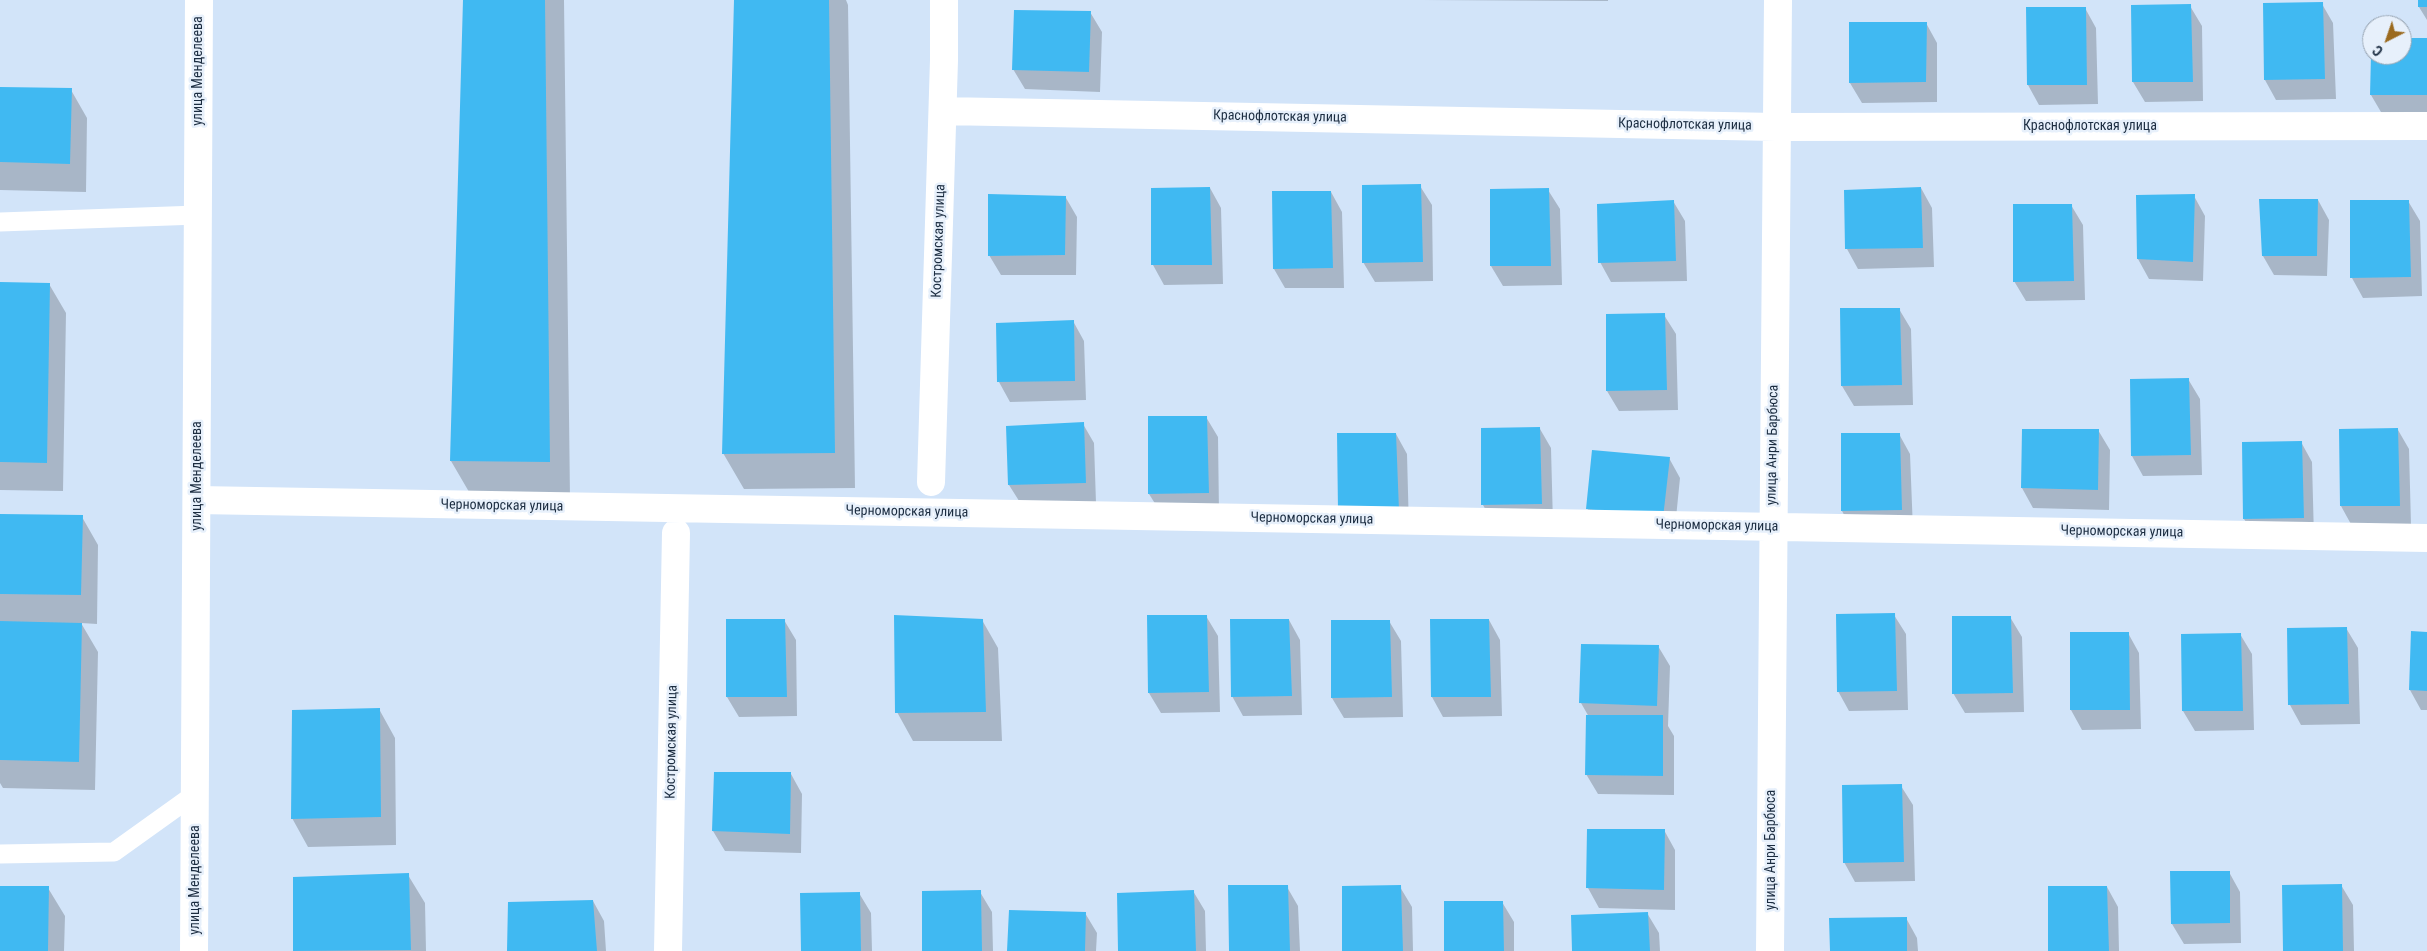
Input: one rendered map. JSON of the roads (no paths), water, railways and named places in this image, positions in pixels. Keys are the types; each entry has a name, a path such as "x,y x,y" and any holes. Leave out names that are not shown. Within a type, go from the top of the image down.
{"street":[{"name":"улица Менделеева","path":"194,951 199,0"},
{"name":"Костромская улица","path":"931,482 943,111 944,0"},
{"name":"улица Анри Барбюса","path":"1770,951 1772,526 1778,0"},
{"name":"Краснофлотская улица","path":"943,111 1776,127 2427,126"},
{"name":"Черноморская улица","path":"197,500 2427,538"},
{"name":"Костромская улица","path":"668,951 676,534"}],"lane":[{"path":"0,222 198,215"},
{"path":"0,854 114,852 195,794"}]}
